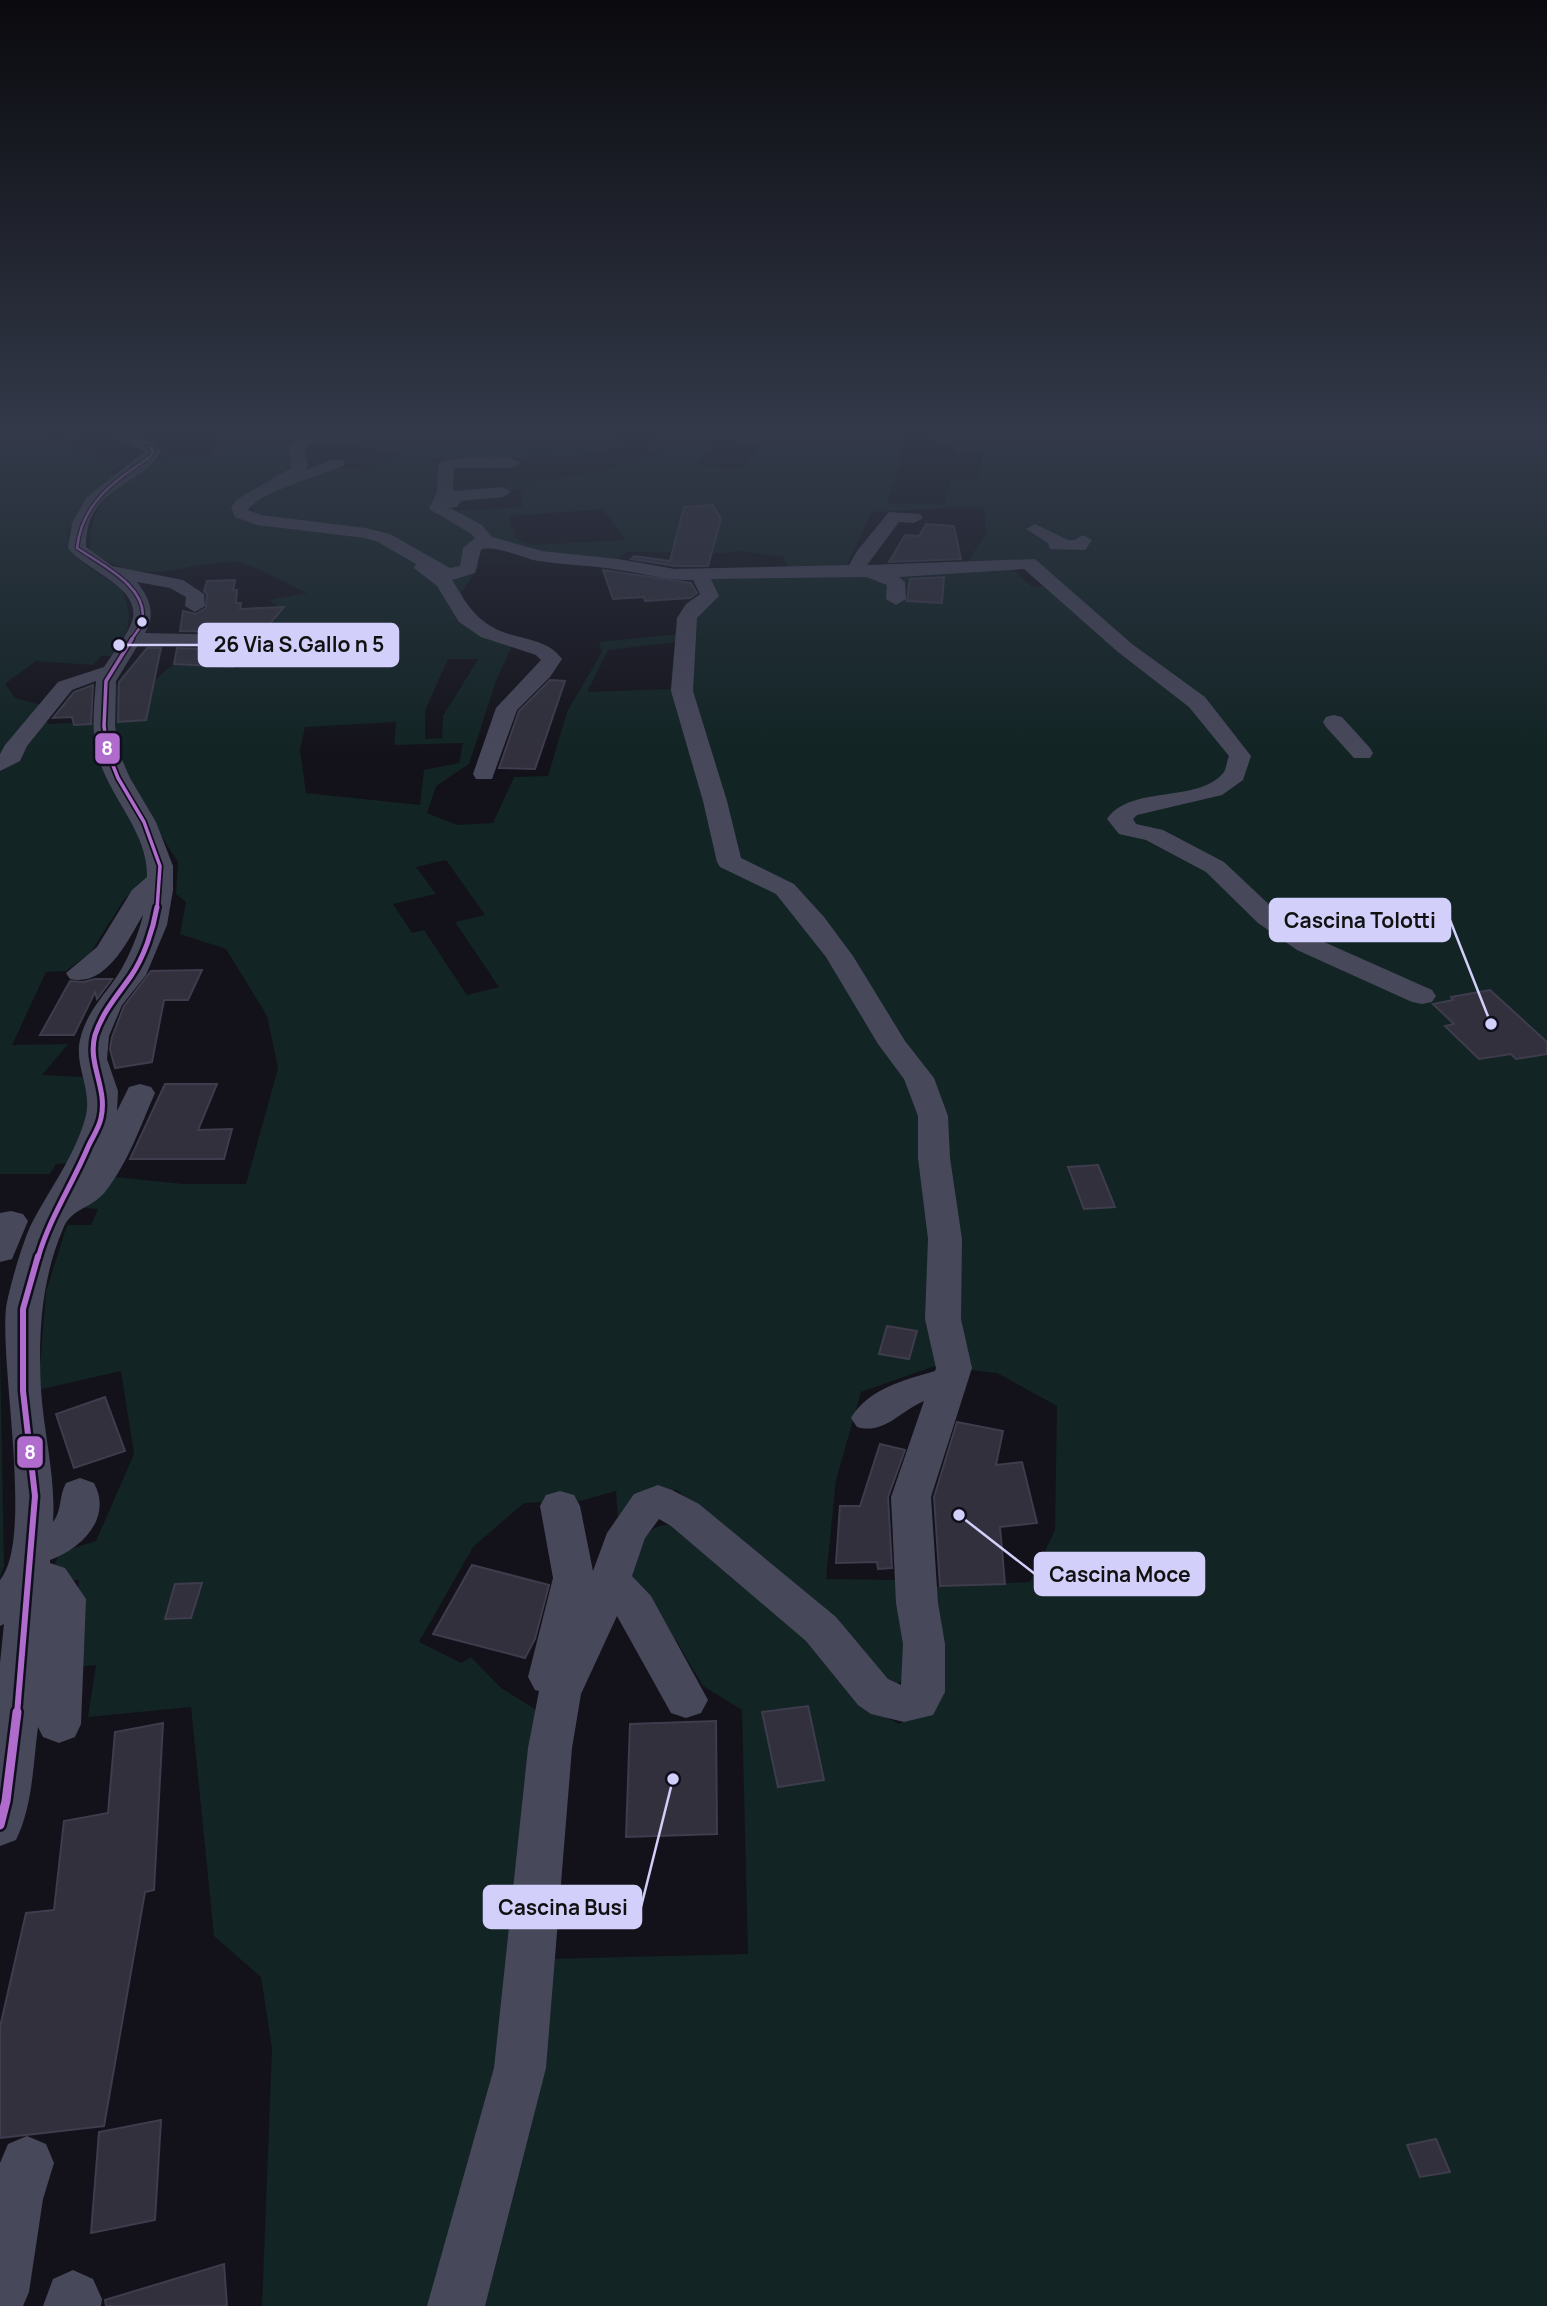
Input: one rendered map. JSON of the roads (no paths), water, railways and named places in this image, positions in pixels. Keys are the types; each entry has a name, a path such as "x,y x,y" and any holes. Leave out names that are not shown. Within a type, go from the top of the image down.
{"street":[{"path":"0,1825 6,1801 17,1718 35,1496 12,1321 23,1309 46,1229 74,1180 101,1118 101,1085 92,1059 95,1036 109,1003 132,975 154,925 160,885 160,866 144,822 118,778 108,753 103,694 108,676 134,645 142,622 141,604 131,586 94,564 78,548 79,542"},
{"path":"390,542 439,572 465,572"},
{"path":"447,586 469,569 472,548 487,542 542,556 618,564 660,574 700,575 862,566 942,570 1029,563 1125,648 1197,702 1240,756 1235,775 1214,790 1129,810 1119,819 1128,829 1154,835 1215,867 1267,917 1306,944 1422,996"},
{"path":"862,566 889,542"},
{"path":"1056,542 1079,547"},
{"path":"413,557 419,565 447,586 466,618 488,633 543,651 552,659 543,673 507,708 484,774"},
{"path":"862,566 896,582 896,599"},
{"path":"107,570 176,584 195,594 195,606"},
{"path":"456,2306 520,2068 551,1748 559,1694 601,1606 626,1533 648,1504 659,1500 685,1515 821,1629 873,1692 886,1701 904,1704 916,1702 923,1692 924,1644 917,1603 911,1497 954,1368 943,1320 945,1240 934,1158 933,1116 919,1078 893,1044 815,923 785,888 729,862 715,801 682,691 687,618 693,608 710,596 700,575"},
{"path":"134,645 232,641"},
{"path":"0,764 12,756 16,745 65,686 90,676 108,676"},
{"path":"1334,722 1362,754"},
{"path":"158,964 169,939 174,904 160,885"},
{"path":"80,973 108,952 141,895 160,885"},
{"path":"57,1206 77,1200 90,1190 149,1085 101,1085"},
{"path":"870,1418 879,1409 907,1392 951,1379"},
{"path":"0,1609 30,1563 71,1532 80,1514 80,1493"},
{"path":"559,1694 548,1684 574,1578 560,1506"},
{"path":"30,1563 50,1579 65,1599 59,1724"},
{"path":"610,1580 636,1608 686,1700"},
{"path":"0,2292 15,2199 27,2163"}],"place":[{"name":"26 Via S.Gallo n 5","path":"119,645"},
{"name":"Cascina Tolotti","path":"1491,1024"},
{"name":"Cascina Moce","path":"959,1515"},
{"name":"Cascina Busi","path":"673,1779"}]}
